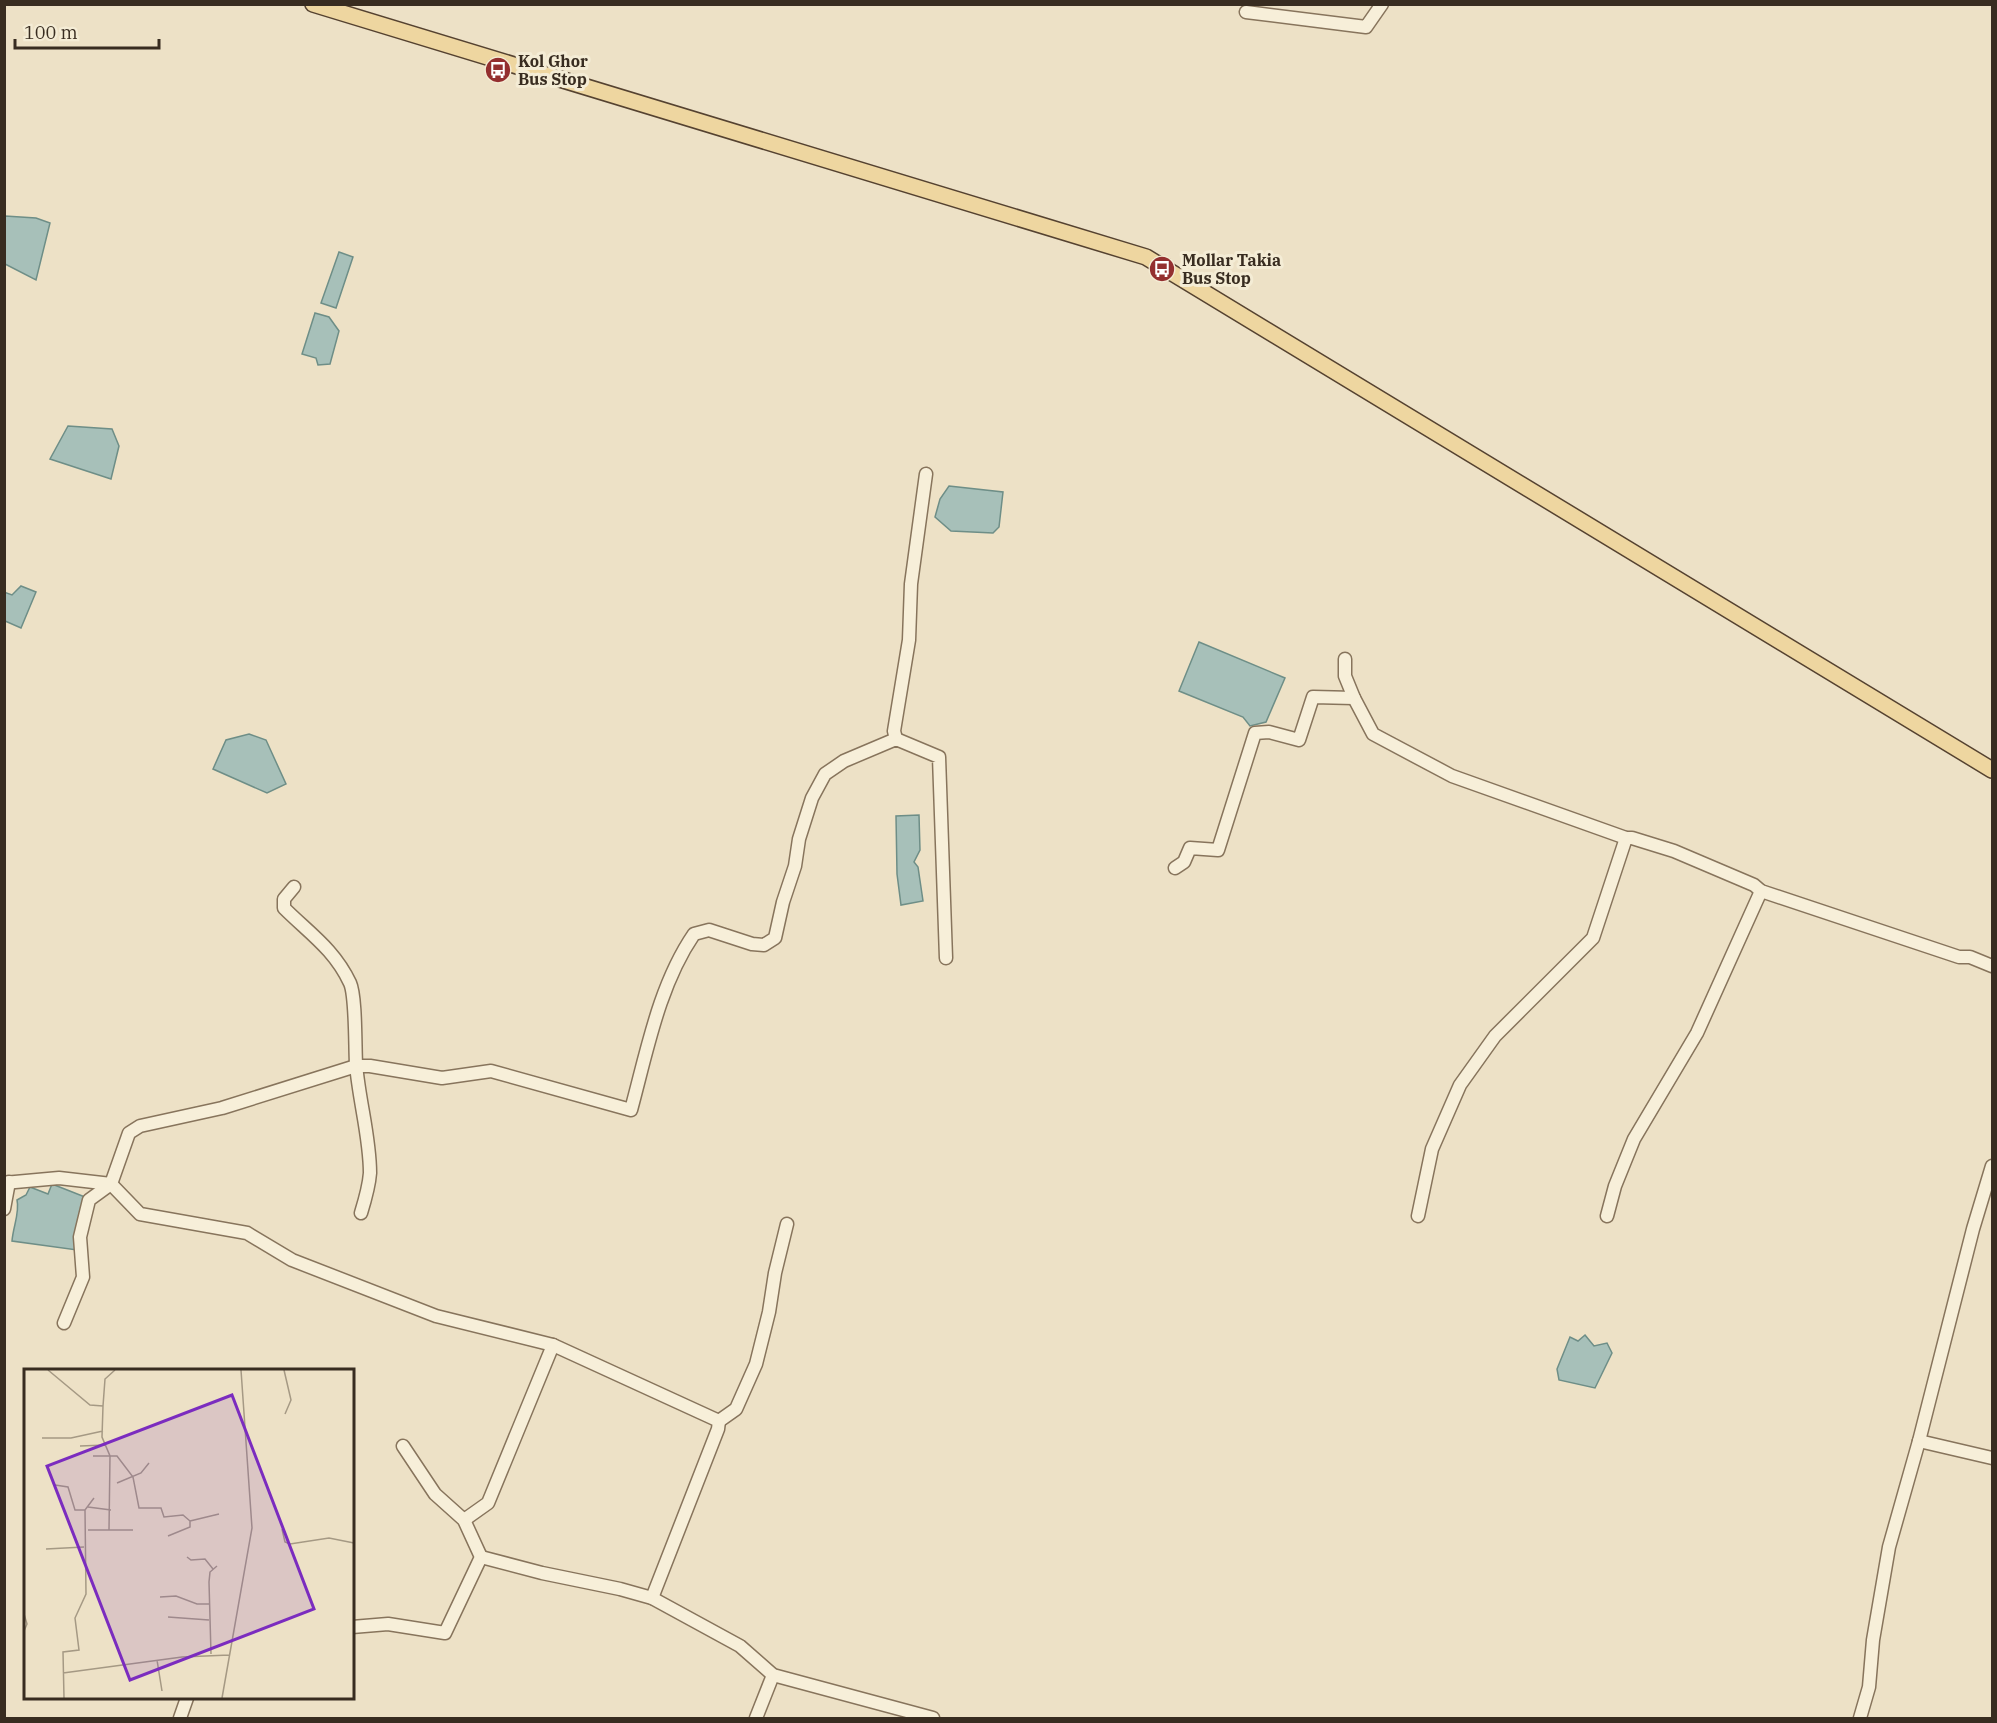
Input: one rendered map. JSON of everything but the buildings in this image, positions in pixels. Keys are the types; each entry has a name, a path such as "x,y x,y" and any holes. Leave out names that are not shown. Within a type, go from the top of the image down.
{"main road":[{"path":"313,4 1146,257 1992,770"}],"street":[{"path":"1246,12 1366,27 1382,4"},
{"path":"896,739 894,731 909,640 911,584 926,474"},
{"path":"1345,659 1345,676 1372,734 1452,776 1626,838 1674,851 1754,885 1761,891 1992,966"},
{"path":"1175,868 1184,862 1191,848 1218,850 1255,733 1269,732 1299,740 1313,697 1354,698"},
{"path":"64,1323 83,1277 80,1237 89,1200 111,1184 129,1132 140,1126 222,1108 356,1066 370,1066 442,1078 491,1071 631,1110 658,1010 685,948 694,934 709,930 752,944 765,945 776,938 783,902 795,866 799,839 812,798 825,774 844,761 896,739 939,757 946,958"},
{"path":"1418,1216 1432,1149 1460,1085 1495,1036 1593,938 1626,838"},
{"path":"294,887 284,899 284,908 331,951 352,986 356,1066 370,1174 361,1213"},
{"path":"1607,1216 1615,1186 1634,1139 1698,1033 1761,891"},
{"path":"1860,1719 1869,1687 1873,1640 1889,1547 1973,1229 1992,1166"},
{"path":"4,1209 7,1183 59,1178 111,1184 140,1214 247,1233 292,1260 436,1316 553,1346 719,1421"},
{"path":"652,1598 718,1429 719,1421 736,1409 756,1364 787,1224"},
{"path":"464,1521 488,1503 553,1346"},
{"path":"1918,1441 1992,1458"},
{"path":"403,1446 435,1494 464,1521 481,1557"},
{"path":"481,1557 652,1598 740,1646 773,1675 933,1719"},
{"path":"354,1627 388,1624 444,1633 481,1557"},
{"path":"756,1719 773,1675"},
{"path":"180,1719 187,1699"}],"water":[{"path":"5,216 36,218 50,223 36,280 5,264"},
{"path":"339,252 353,257 336,308 321,303"},
{"path":"315,313 329,317 339,331 330,364 318,365 316,358 302,354"},
{"path":"68,426 112,429 119,446 111,479 50,459"},
{"path":"949,486 1003,492 999,527 993,533 951,531 935,517 940,499"},
{"path":"21,586 36,592 21,628 5,621 4,592 12,595"},
{"path":"1199,642 1285,678 1266,722 1250,726 1243,717 1179,691"},
{"path":"249,734 266,740 286,784 267,793 213,769 226,740"},
{"path":"919,815 920,850 914,862 918,867 923,901 901,905 897,874 896,816"},
{"path":"52,1184 85,1197 77,1250 12,1241 18,1210 17,1200 26,1195 30,1187 48,1194"},
{"path":"1585,1335 1594,1346 1607,1343 1612,1353 1595,1388 1559,1380 1557,1369 1570,1337 1578,1341"}],"place":[{"name":"Kol Ghor Bus Stop","path":"498,70"},
{"name":"Mollar Takia Bus Stop","path":"1162,269"}]}
